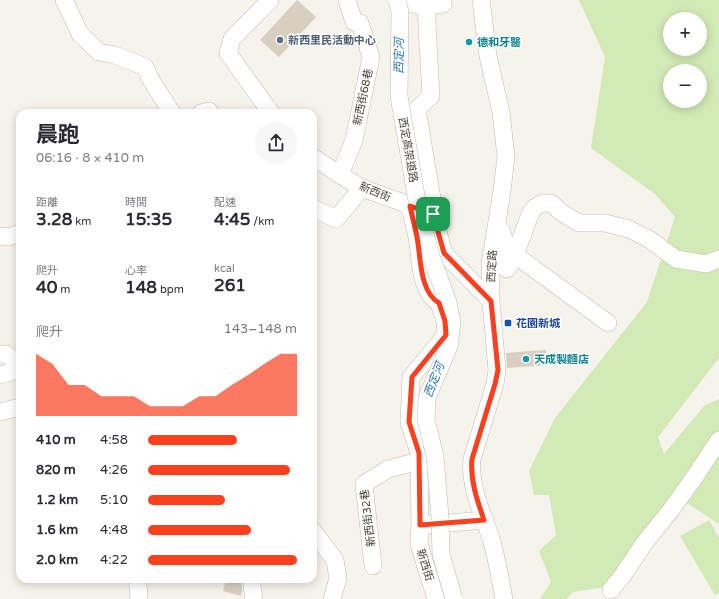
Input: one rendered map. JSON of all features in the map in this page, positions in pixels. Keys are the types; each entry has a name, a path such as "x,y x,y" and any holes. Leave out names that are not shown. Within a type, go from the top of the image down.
{"street":[{"path":"64,0 80,34 98,52 115,55 145,67 151,80 169,109"},
{"path":"268,109 228,53 232,39 270,0"},
{"name":"新西街68巷","path":"340,175 354,140 371,57 360,23 354,22 347,0"},
{"name":"西定高架道路","path":"397,0 400,11 400,103 423,227 432,259 448,302 452,323 450,346 427,398 426,419 435,458 440,517 440,554 454,599"},
{"path":"409,0 410,3 426,7 443,4 443,0"},
{"name":"西定路","path":"481,0 488,56 501,112 506,157 490,264 491,301 498,370 472,459 471,469 472,478 491,540 504,599"},
{"path":"426,7 431,96 417,109 432,199 433,214 444,253 491,301"},
{"name":"新西街","path":"317,160 362,188 410,206 417,237 421,271 432,299 439,303 445,321 446,335 412,377 409,422 419,453 419,544 436,599"},
{"path":"317,210 336,219 362,188"},
{"path":"497,218 504,239 504,267 507,269 515,255 530,214 535,207 543,203 551,203 562,213 580,223 606,223 629,229 649,239 676,259 706,264 719,259"},
{"path":"410,206 433,214"},
{"path":"0,236 16,234"},
{"path":"515,255 608,322"},
{"path":"0,354 6,354 16,362"},
{"path":"0,375 16,370"},
{"path":"0,412 16,408"},
{"path":"611,590 623,575 644,542 671,510 719,440"},
{"name":"新西街32巷","path":"373,566 364,484 388,469 419,461"},
{"path":"420,525 484,520"},
{"path":"317,536 336,560 338,578 332,599"},
{"path":"138,583 138,599"},
{"path":"252,583 254,599"}],"green space":[{"path":"579,0 719,0 719,358 658,437 664,454 705,405 719,399 719,524 673,494 606,587 573,592 566,599 540,599 551,582 539,551 556,535 549,495 534,495 529,471 555,418 647,302 675,217 655,194 591,148 605,57"},
{"path":"709,520 719,538 719,593 715,595 680,536"}],"building":[{"path":"297,0 316,17 279,57 260,40"},
{"name":"天成製麵店","path":"546,350 547,365 507,368 506,353"},
{"path":"225,583 241,583 241,596 223,591"}],"place":[{"name":"新西里民活動中心","path":"280,40"},
{"name":"德和牙醫","path":"469,42"},
{"name":"花園新城","path":"508,323"},
{"name":"天成製麵店","path":"526,359"}],"route":[{"path":"410,206 433,214 444,253 491,301 498,370 472,459 471,469 478,503 484,520 420,525 419,453 409,422 412,377 446,335 445,321 439,303 432,299 421,271 417,237 410,206"}],"water label":[{"name":"西定河","path":"399,56"},
{"name":"西定河","path":"434,380"}]}
